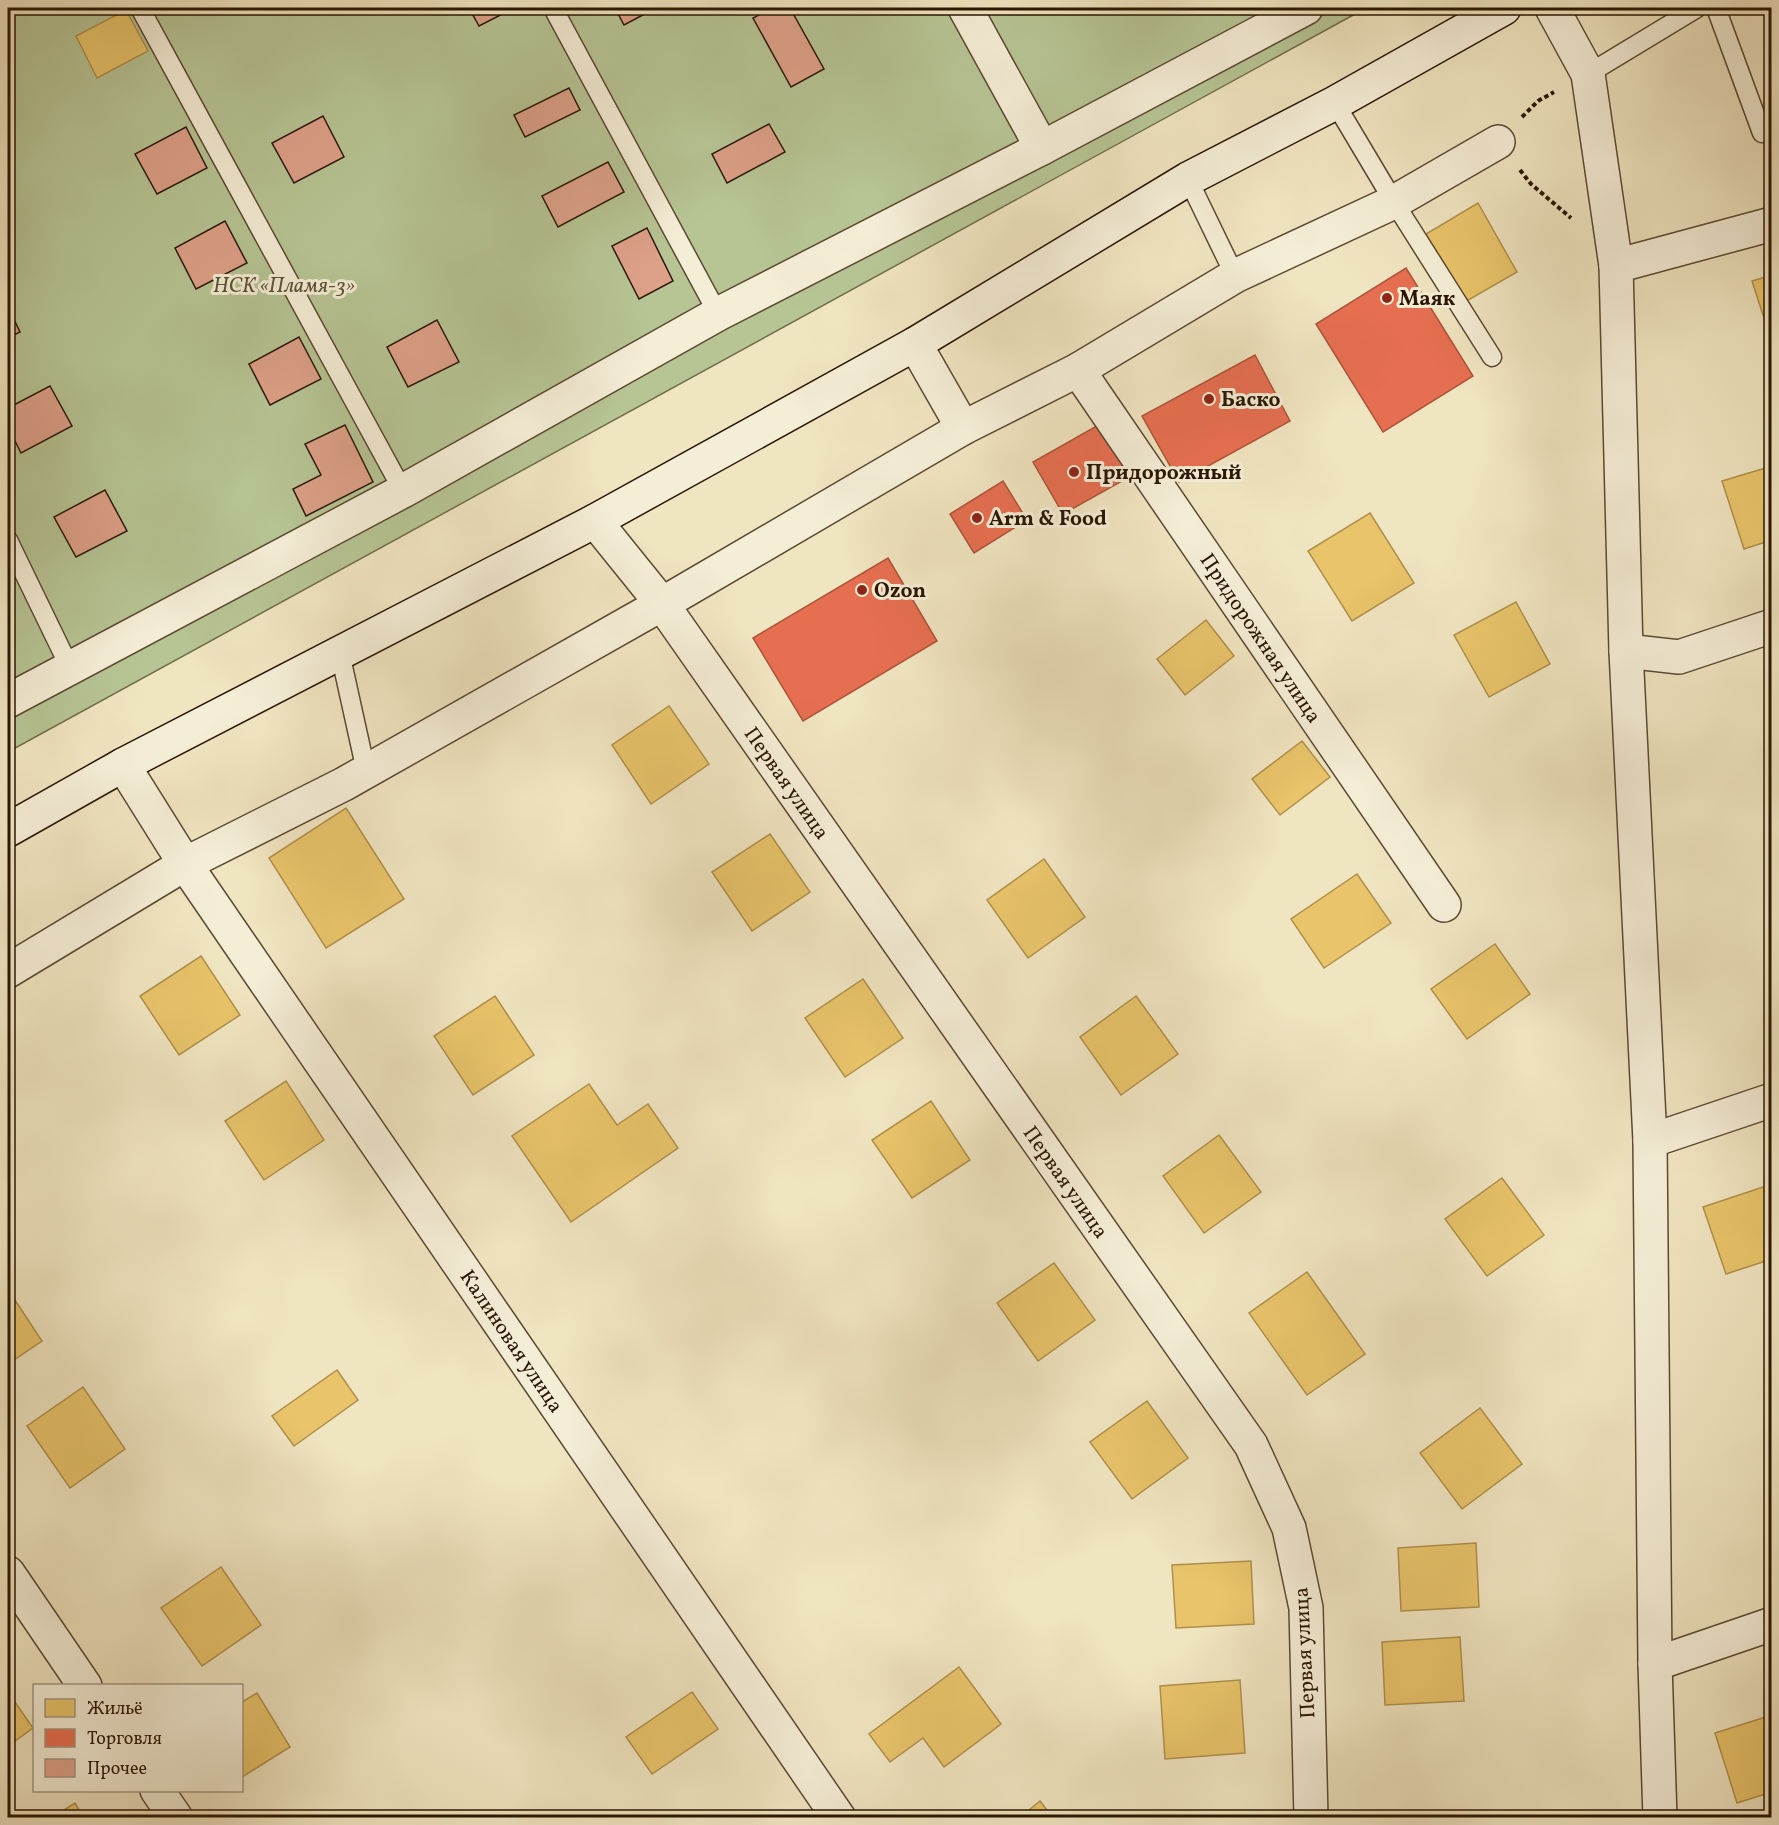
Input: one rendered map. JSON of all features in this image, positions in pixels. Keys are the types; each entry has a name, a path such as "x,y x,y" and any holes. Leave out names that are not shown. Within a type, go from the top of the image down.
{"street":[{"path":"965,8 1042,148"},
{"path":"8,701 403,491 718,314 1042,148 1306,8"},
{"path":"8,831 123,765 595,521 915,344 1188,179 1335,103 1504,8"},
{"path":"1552,8 1588,74 1616,266 1626,651 1650,1140 1655,1664 1660,1818"},
{"path":"8,971 185,864 366,771 662,604 963,428 1078,370 1235,276 1394,202 1498,142"},
{"path":"1616,266 1772,224"},
{"path":"915,344 963,428"},
{"name":"Придорожная улица","path":"1078,370 1444,905"},
{"name":"Первая улица","path":"595,521 662,604 1251,1445 1289,1528 1306,1608 1311,1818"},
{"path":"1626,651 1679,657 1772,626"},
{"name":"Калиновая улица","path":"123,765 185,864 839,1818"},
{"path":"1650,1140 1772,1100"},
{"path":"8,1573 84,1684"},
{"path":"1655,1664 1772,1624"},
{"path":"159,1792 176,1818"}],"lane":[{"path":"140,8 403,491"},
{"path":"553,8 718,314"},
{"path":"1588,74 1697,8"},
{"path":"1716,8 1762,133"},
{"path":"1335,103 1394,202 1492,357"},
{"path":"1188,179 1235,276"},
{"path":"8,540 70,668"},
{"path":"340,653 366,771"}],"path":[{"path":"1588,74 1538,102 1498,142 1530,184 1575,221 1610,226"}],"green space":[{"name":"НСК «Пламя-3»","path":"8,8 1366,8 8,752"}],"building: Жильё":[{"path":"126,10 148,51 97,78 76,36"},
{"path":"1478,203 1517,272 1465,302 1426,234"},
{"path":"1772,275 1772,343 1752,281"},
{"path":"1772,466 1772,540 1744,549 1722,481"},
{"path":"1370,513 1414,583 1352,621 1308,551"},
{"path":"1516,602 1550,664 1489,697 1454,635"},
{"path":"1206,620 1234,656 1185,695 1157,659"},
{"path":"669,706 709,764 651,804 612,745"},
{"path":"1302,741 1330,777 1280,815 1252,779"},
{"path":"346,808 404,899 326,948 269,858"},
{"path":"770,834 810,892 752,931 712,872"},
{"path":"1044,859 1085,917 1028,958 987,900"},
{"path":"1357,874 1391,923 1324,968 1291,919"},
{"path":"1495,944 1530,994 1467,1039 1431,989"},
{"path":"201,956 240,1015 179,1055 140,996"},
{"path":"863,979 903,1038 845,1077 805,1018"},
{"path":"495,996 534,1055 473,1095 434,1036"},
{"path":"1136,996 1178,1054 1121,1095 1080,1037"},
{"path":"286,1081 324,1140 264,1180 225,1121"},
{"path":"589,1084 617,1125 648,1104 678,1148 571,1222 512,1136"},
{"path":"931,1101 970,1160 912,1198 872,1140"},
{"path":"1219,1135 1261,1192 1204,1233 1163,1176"},
{"path":"1502,1178 1544,1235 1487,1276 1445,1219"},
{"path":"1772,1184 1772,1259 1726,1274 1703,1207"},
{"path":"1054,1263 1095,1320 1038,1361 997,1303"},
{"path":"1307,1272 1365,1354 1307,1395 1249,1313"},
{"path":"9,1291 42,1341 8,1364 8,1293"},
{"path":"337,1370 358,1400 294,1446 272,1416"},
{"path":"83,1387 125,1449 70,1488 27,1426"},
{"path":"1147,1401 1188,1458 1132,1499 1090,1442"},
{"path":"1480,1408 1522,1464 1462,1509 1420,1453"},
{"path":"1476,1543 1479,1607 1401,1611 1398,1548"},
{"path":"1251,1561 1254,1624 1176,1628 1172,1565"},
{"path":"221,1567 261,1625 202,1666 161,1608"},
{"path":"1460,1637 1464,1701 1385,1705 1382,1642"},
{"path":"959,1667 1001,1724 944,1767 923,1738 890,1762 869,1734"},
{"path":"1240,1680 1245,1753 1165,1759 1160,1686"},
{"path":"8,1692 33,1728 8,1746"},
{"path":"692,1692 718,1729 652,1774 626,1737"},
{"path":"257,1693 290,1747 243,1776 243,1701"},
{"path":"1772,1715 1772,1792 1737,1803 1715,1733"},
{"path":"1040,1801 1053,1818 1019,1818"},
{"path":"75,1803 84,1818 51,1818"}],"building: Торговля":[{"path":"1406,268 1473,376 1383,432 1316,324"},
{"path":"1255,355 1290,421 1179,482 1142,416"},
{"path":"1102,423 1131,476 1063,514 1033,462"},
{"path":"1003,481 1027,520 974,553 950,514"},
{"path":"888,558 937,641 803,721 753,638"}],"building: Прочее":[{"path":"469,8 514,8 479,26"},
{"path":"615,8 656,8 624,25"},
{"path":"773,8 790,8 824,69 791,87 753,18"},
{"path":"569,88 580,110 525,137 514,115"},
{"path":"323,116 344,157 294,183 272,143"},
{"path":"769,124 785,152 727,183 712,154"},
{"path":"186,127 207,168 157,194 135,154"},
{"path":"608,162 624,192 558,227 542,196"},
{"path":"225,221 247,263 196,289 175,248"},
{"path":"647,228 673,281 639,299 612,246"},
{"path":"8,307 20,332 8,338"},
{"path":"437,320 459,362 408,387 387,347"},
{"path":"299,337 321,379 270,405 249,364"},
{"path":"50,386 72,426 21,453 8,427 8,408"},
{"path":"345,425 373,482 306,516 293,489 321,475 305,444"},
{"path":"105,490 127,531 76,557 54,517"}],"place":[{"name":"Маяк","path":"1387,298"},
{"name":"Баско","path":"1209,399"},
{"name":"Придорожный","path":"1074,472"},
{"name":"Arm & Food","path":"977,518"},
{"name":"Ozon","path":"862,590"}]}
